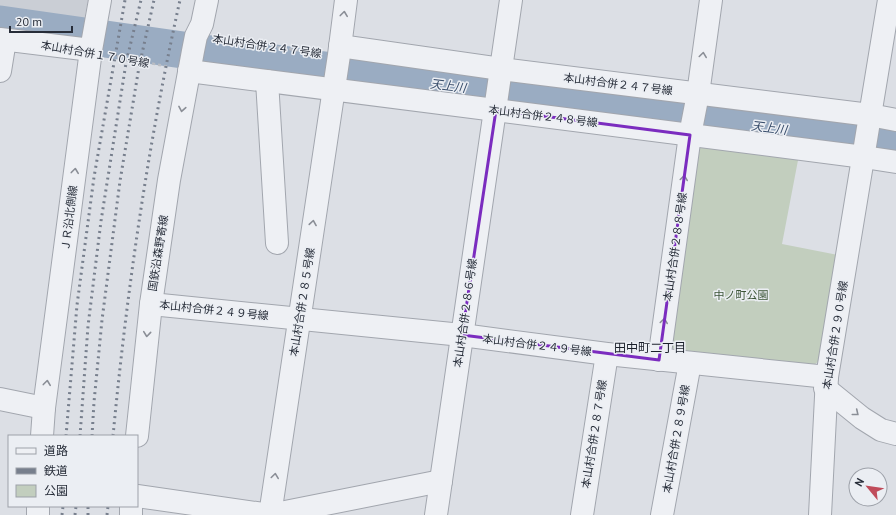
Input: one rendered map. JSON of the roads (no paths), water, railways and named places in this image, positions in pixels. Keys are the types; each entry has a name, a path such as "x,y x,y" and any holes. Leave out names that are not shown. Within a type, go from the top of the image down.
{"street":[{"name":"ＪＲ沿北側線","path":"42,435 44,408 91,50 100,0"},
{"name":"国鉄沿森野寄線","path":"137,435 151,304 169,180 196,36 202,24 207,0"},
{"name":"本山村合併２８５号線","path":"270,515 346,0"},
{"name":"本山村合併２８６号線","path":"436,515 511,0"},
{"name":"本山村合併２８８号線","path":"659,360 690,135 698,94 711,0"},
{"name":"本山村合併２９０号線","path":"820,515 826,383 889,0"},
{"name":"本山村合併１７０号線","path":"2,40 91,50"},
{"path":"0,71 2,40"},
{"name":"本山村合併２４７号線","path":"339,51 501,69 870,115 896,120"},
{"name":"本山村合併２４８号線","path":"189,71 896,162"},
{"path":"267,81 277,243"},
{"name":"本山村合併２４９号線","path":"151,304 462,335 690,363 826,383"},
{"name":"本山村合併２８７号線","path":"582,515 607,354"},
{"name":"本山村合併２８９号線","path":"662,515 690,363"},
{"path":"826,383 862,418 881,430 896,434"},
{"path":"0,399 44,408"},
{"path":"138,496 270,515 325,510 441,481"}],"waterway":[{"name":"天上川","path":"0,24 317,69 842,136 896,145"}],"railway":[{"path":"66,435 77,305 94,177 125,0"},
{"path":"80,435 88,326 101,221 126,63 141,0"},
{"path":"92,435 102,320 120,181 139,67 154,0"},
{"path":"113,435 132,271 148,162 180,0"},
{"path":"62,515 63,507"},
{"path":"75,515 76,507"},
{"path":"88,507 88,515"},
{"path":"107,515 108,507"}],"district":[{"name":"田中町二丁目","path":"650,348"}],"park label":[{"name":"中ノ町公園","path":"741,295"}]}
